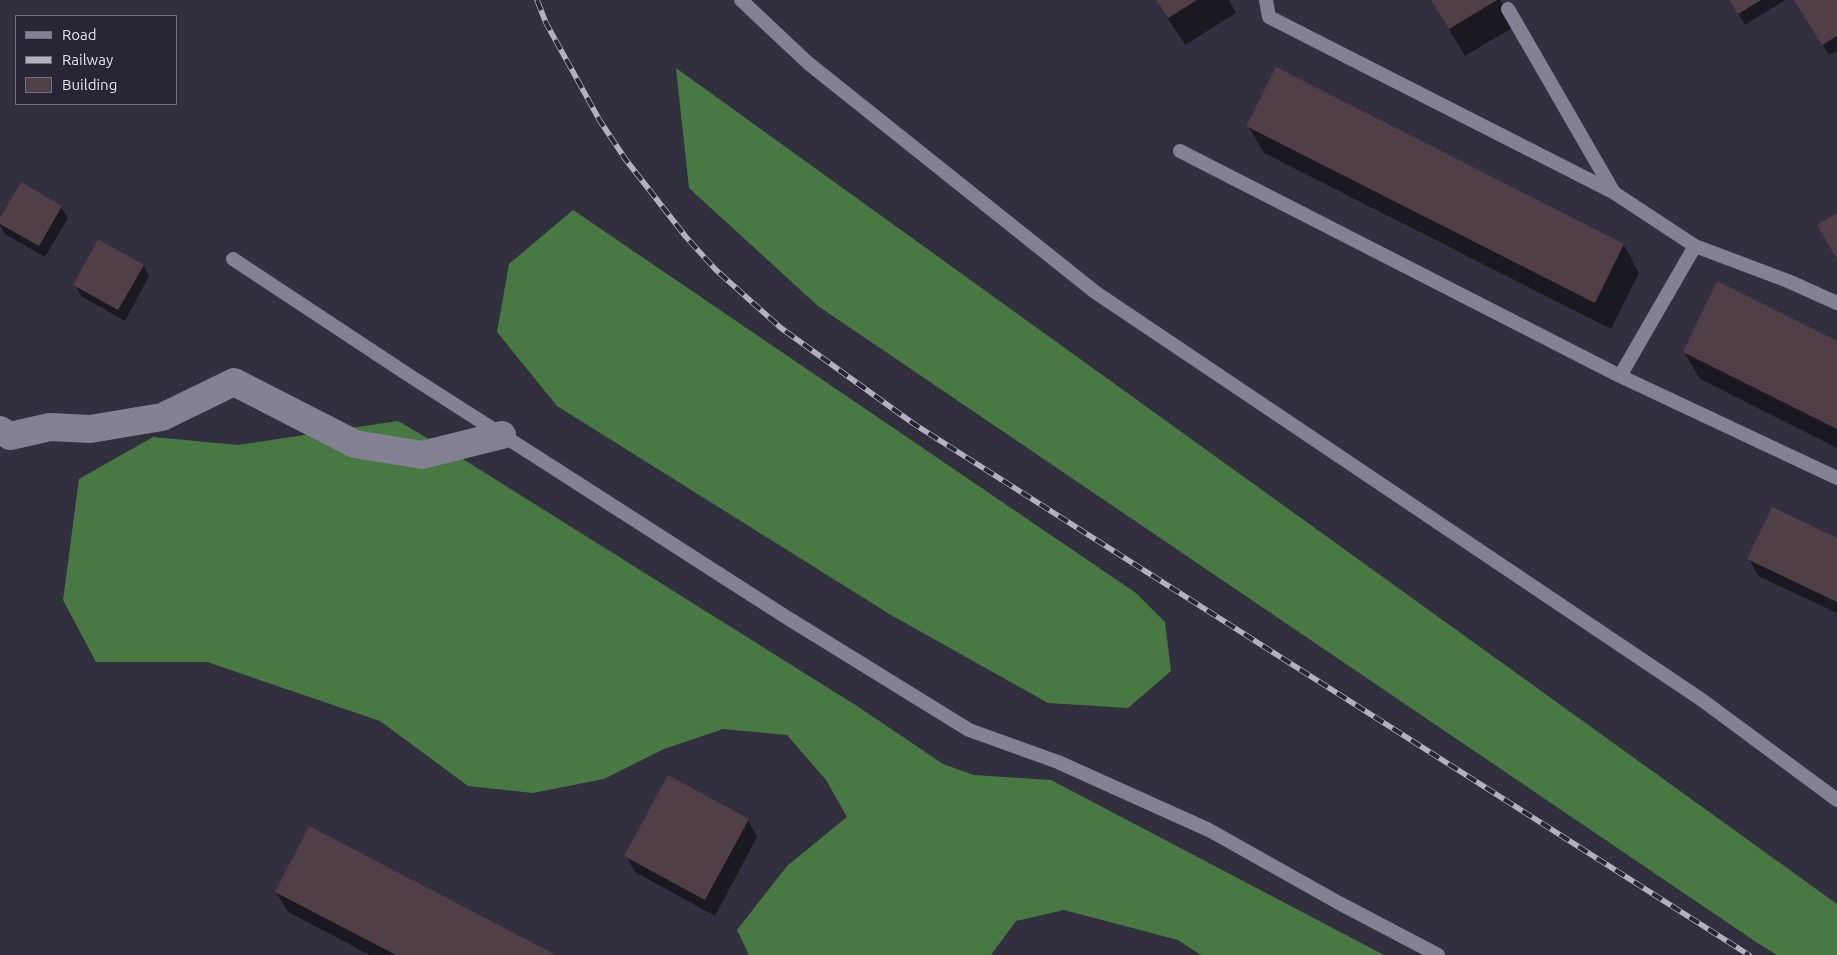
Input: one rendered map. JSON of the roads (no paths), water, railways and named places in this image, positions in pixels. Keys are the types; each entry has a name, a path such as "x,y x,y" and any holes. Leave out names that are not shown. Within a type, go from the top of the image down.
{"street":[{"path":"5,433 50,427 90,429 162,417 234,382 355,444 422,455 502,435"}],"lane":[{"path":"741,0 808,63 1094,292 1702,700 1837,800"},
{"path":"1258,0 1269,17 1613,192 1695,246 1788,281 1837,303"},
{"path":"1266,0 1269,17"},
{"path":"1508,9 1613,192"},
{"path":"1180,151 1620,376 1837,478"},
{"path":"1620,376 1695,246"},
{"path":"234,259 502,435 786,617 969,730 1058,762 1209,830 1339,903 1438,955"}],"railway":[{"path":"537,0 546,23 600,121 626,160 686,237 716,270 781,328 914,424 1749,955"}]}
